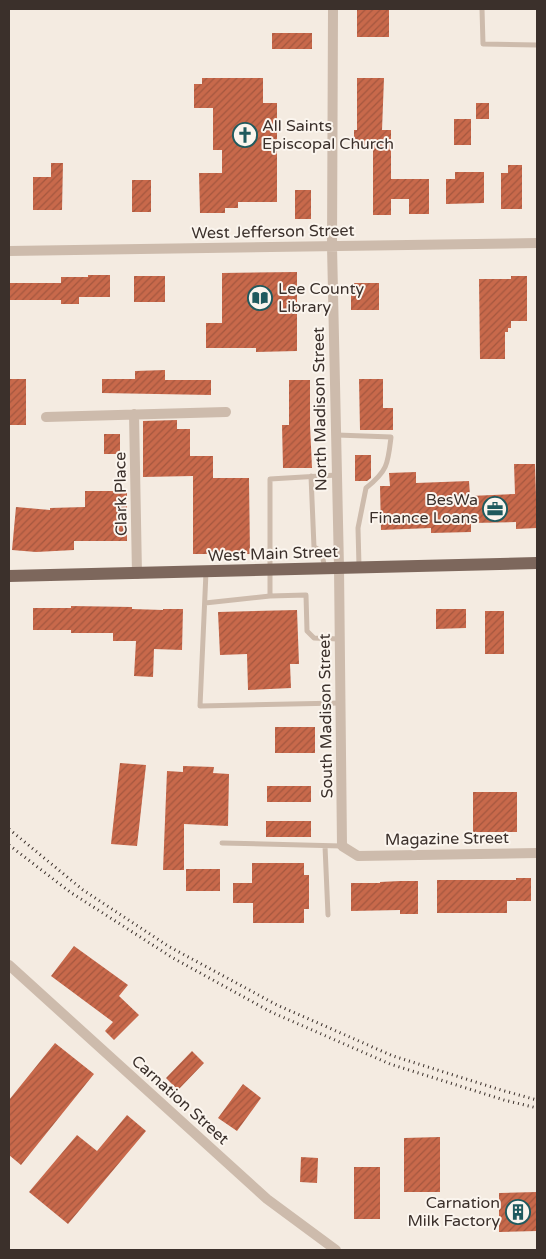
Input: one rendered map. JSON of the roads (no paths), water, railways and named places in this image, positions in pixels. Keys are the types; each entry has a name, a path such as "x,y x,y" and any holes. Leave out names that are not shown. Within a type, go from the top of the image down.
{"main road":[{"name":"West Main Street","path":"9,576 537,563"}],"street":[{"name":"North Madison Street","path":"333,9 332,246 339,568"},
{"name":"West Jefferson Street","path":"9,251 537,243"},
{"path":"46,417 226,412"},
{"name":"Clark Place","path":"134,414 138,574"},
{"name":"South Madison Street","path":"339,568 342,846"},
{"name":"Magazine Street","path":"342,846 358,856 537,853"},
{"name":"Carnation Street","path":"9,965 267,1199 336,1250"}],"lane":[{"path":"482,9 483,44 537,45"},
{"path":"336,435 391,437 388,463 379,478 366,488 358,528 360,567"},
{"path":"270,596 270,479 337,475"},
{"path":"311,476 314,547 321,551 325,568"},
{"path":"206,572 200,706 341,703"},
{"path":"205,602 306,595 307,631 314,638 340,639"},
{"path":"222,843 342,846"},
{"path":"325,846 328,915"}],"railway":[{"path":"9,829 83,890 168,946 277,1005 393,1056 537,1100"},
{"path":"9,845 70,892 173,958 271,1012 390,1064 504,1100 537,1108"}],"place":[{"name":"All Saints Episcopal Church","path":"245,135"},
{"name":"Lee County Library","path":"260,298"},
{"name":"BesWa Finance Loans","path":"495,509"},
{"name":"Carnation Milk Factory","path":"518,1212"}]}
